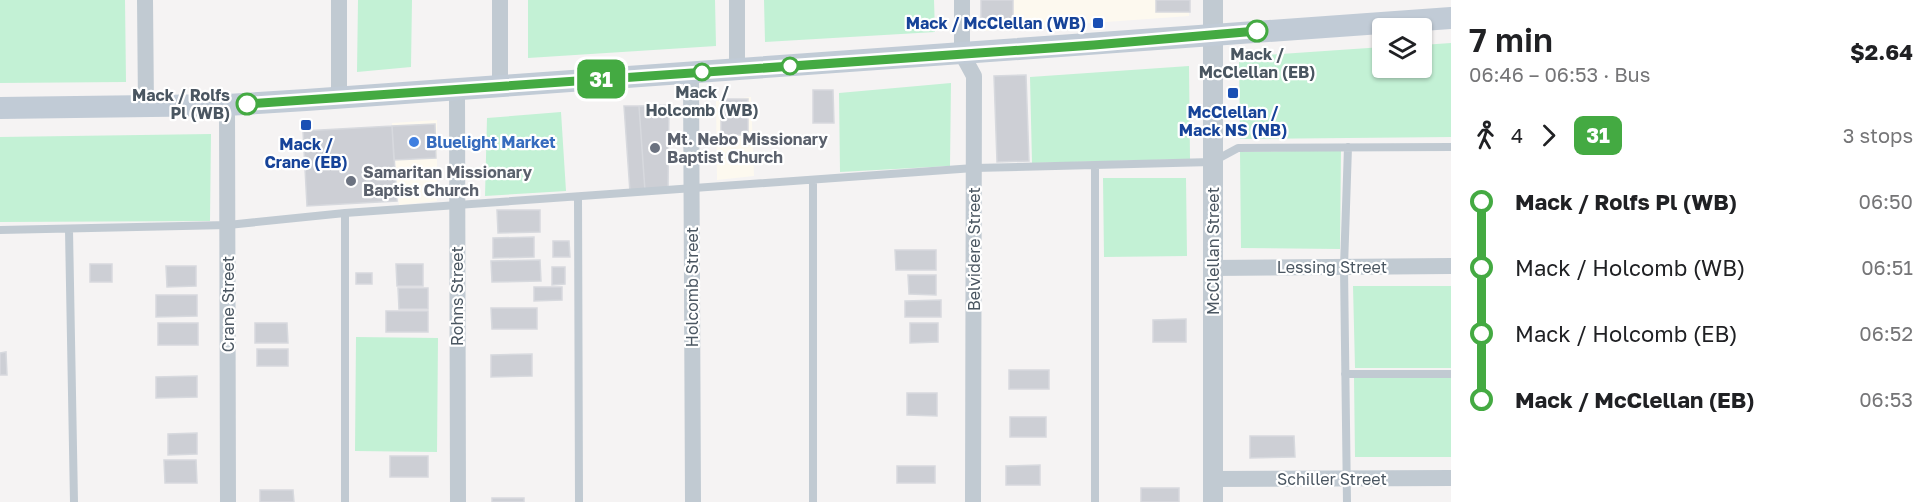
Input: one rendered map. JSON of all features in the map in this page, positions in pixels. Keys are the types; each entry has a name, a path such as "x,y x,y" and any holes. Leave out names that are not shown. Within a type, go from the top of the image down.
{"main road":[{"path":"0,108 227,105 1451,18"}],"street":[{"path":"146,0 146,107"},
{"path":"339,0 339,98"},
{"path":"500,0 500,86"},
{"path":"737,0 737,70"},
{"name":"Belvidere Street","path":"962,0 962,54 974,76 973,502"},
{"name":"McClellan Street","path":"1213,0 1214,502"},
{"name":"Holcomb Street","path":"691,73 693,502"},
{"name":"Rohns Street","path":"457,90 458,502"},
{"name":"Crane Street","path":"227,105 228,502"},
{"name":"Lessing Street","path":"1212,268 1451,266"},
{"name":"Schiller Street","path":"1214,479 1451,478"}],"lane":[{"path":"1347,502 1344,267 1348,147"},
{"path":"0,230 228,225 345,213 457,207 974,168 1212,162 1239,148 1451,147"},
{"path":"1095,166 1095,502"},
{"path":"813,180 813,502"},
{"path":"578,197 579,502"},
{"path":"345,213 345,502"},
{"path":"69,230 74,502"},
{"path":"1345,374 1451,374"}],"shaded area":[{"path":"981,0 1189,0 1189,16 982,31"},
{"path":"751,97 754,176 717,180 716,101"},
{"path":"437,120 437,201 399,205 392,123"}],"green space":[{"path":"0,0 125,0 126,82 0,83"},
{"path":"358,0 412,0 411,67 357,72"},
{"path":"528,0 715,0 716,46 528,58"},
{"path":"764,0 934,0 935,32 765,42"},
{"path":"1451,43 1451,137 1240,139 1239,57 1372,48 1372,78 1432,78 1432,44"},
{"path":"1189,66 1190,159 1032,163 1030,77"},
{"path":"951,83 950,166 840,172 839,93"},
{"path":"561,112 566,191 485,196 487,118"},
{"path":"211,134 210,221 0,222 0,137"},
{"path":"1341,150 1340,249 1241,248 1240,152"},
{"path":"1103,178 1186,178 1187,256 1104,257"},
{"path":"1353,286 1451,286 1451,368 1355,368"},
{"path":"356,337 438,338 437,452 355,451"},
{"path":"1354,377 1451,377 1451,457 1355,457"}],"building":[{"path":"981,0 1013,0 1013,23 981,24"},
{"path":"1156,0 1190,0 1190,12 1156,12"},
{"path":"1026,75 1029,161 997,162 994,76"},
{"path":"813,90 833,90 834,123 813,123"},
{"path":"721,99 748,99 748,135 721,135"},
{"name":"Mt. Nebo Missionary Baptist Church","path":"669,105 668,189 645,191 639,106"},
{"path":"624,106 639,106 645,191 630,192"},
{"name":"Bluelight Market","path":"435,124 436,158 394,160 392,126"},
{"name":"Samaritan Missionary Baptist Church","path":"392,126 397,201 307,206 303,131"},
{"path":"497,210 540,210 540,232 498,233"},
{"path":"534,237 534,257 493,258 493,238"},
{"path":"553,241 569,241 570,257 553,257"},
{"path":"895,250 936,250 936,270 896,270"},
{"path":"540,260 541,281 492,282 491,261"},
{"path":"90,264 112,264 112,282 90,282"},
{"path":"396,264 423,264 423,286 397,286"},
{"path":"166,266 196,266 196,286 167,287"},
{"path":"552,267 565,267 565,284 552,285"},
{"path":"356,273 372,273 372,284 356,284"},
{"path":"908,275 936,275 936,295 909,294"},
{"path":"534,287 562,287 562,300 534,301"},
{"path":"398,288 428,288 428,309 399,309"},
{"path":"156,295 197,295 197,316 156,317"},
{"path":"941,300 941,317 905,317 905,301"},
{"path":"491,308 537,308 537,329 492,329"},
{"path":"386,311 428,311 428,332 386,332"},
{"path":"1186,319 1186,342 1153,342 1153,320"},
{"path":"158,323 198,323 198,345 158,345"},
{"path":"255,323 287,323 288,343 255,343"},
{"path":"910,323 938,323 938,342 910,343"},
{"path":"257,349 288,349 288,366 257,366"},
{"path":"6,352 7,375 0,375 0,353"},
{"path":"532,354 532,376 491,377 491,355"},
{"path":"1009,370 1049,370 1049,389 1009,389"},
{"path":"197,376 197,397 156,398 156,377"},
{"path":"907,393 937,393 937,416 907,415"},
{"path":"1010,417 1046,417 1046,437 1010,437"},
{"path":"197,433 197,454 168,455 168,434"},
{"path":"1250,436 1294,436 1295,457 1250,458"},
{"path":"390,456 428,456 428,477 390,477"},
{"path":"164,460 196,460 197,483 165,483"},
{"path":"1040,465 1040,485 1006,485 1006,466"},
{"path":"897,466 935,466 935,483 897,483"},
{"path":"1141,488 1179,488 1179,502 1141,502"},
{"path":"260,490 293,490 294,502 260,502"},
{"path":"492,498 524,498 524,502 492,502"}],"bus line":[{"name":"31","path":"247,104 1094,45 1257,31"}],"place":[{"name":"Mack / McClellan (WB)","path":"1098,23"},
{"name":"Mack / McClellan (EB)","path":"1257,31"},
{"name":"Mack / Holcomb (WB)","path":"702,72"},
{"name":"McClellan / Mack NS (NB)","path":"1233,93"},
{"name":"Mack / Rolfs Pl (WB)","path":"247,104"},
{"name":"Mack / Crane (EB)","path":"306,125"},
{"name":"Bluelight Market","path":"414,142"},
{"name":"Mt. Nebo Missionary Baptist Church","path":"655,148"},
{"name":"Samaritan Missionary Baptist Church","path":"351,181"}]}
